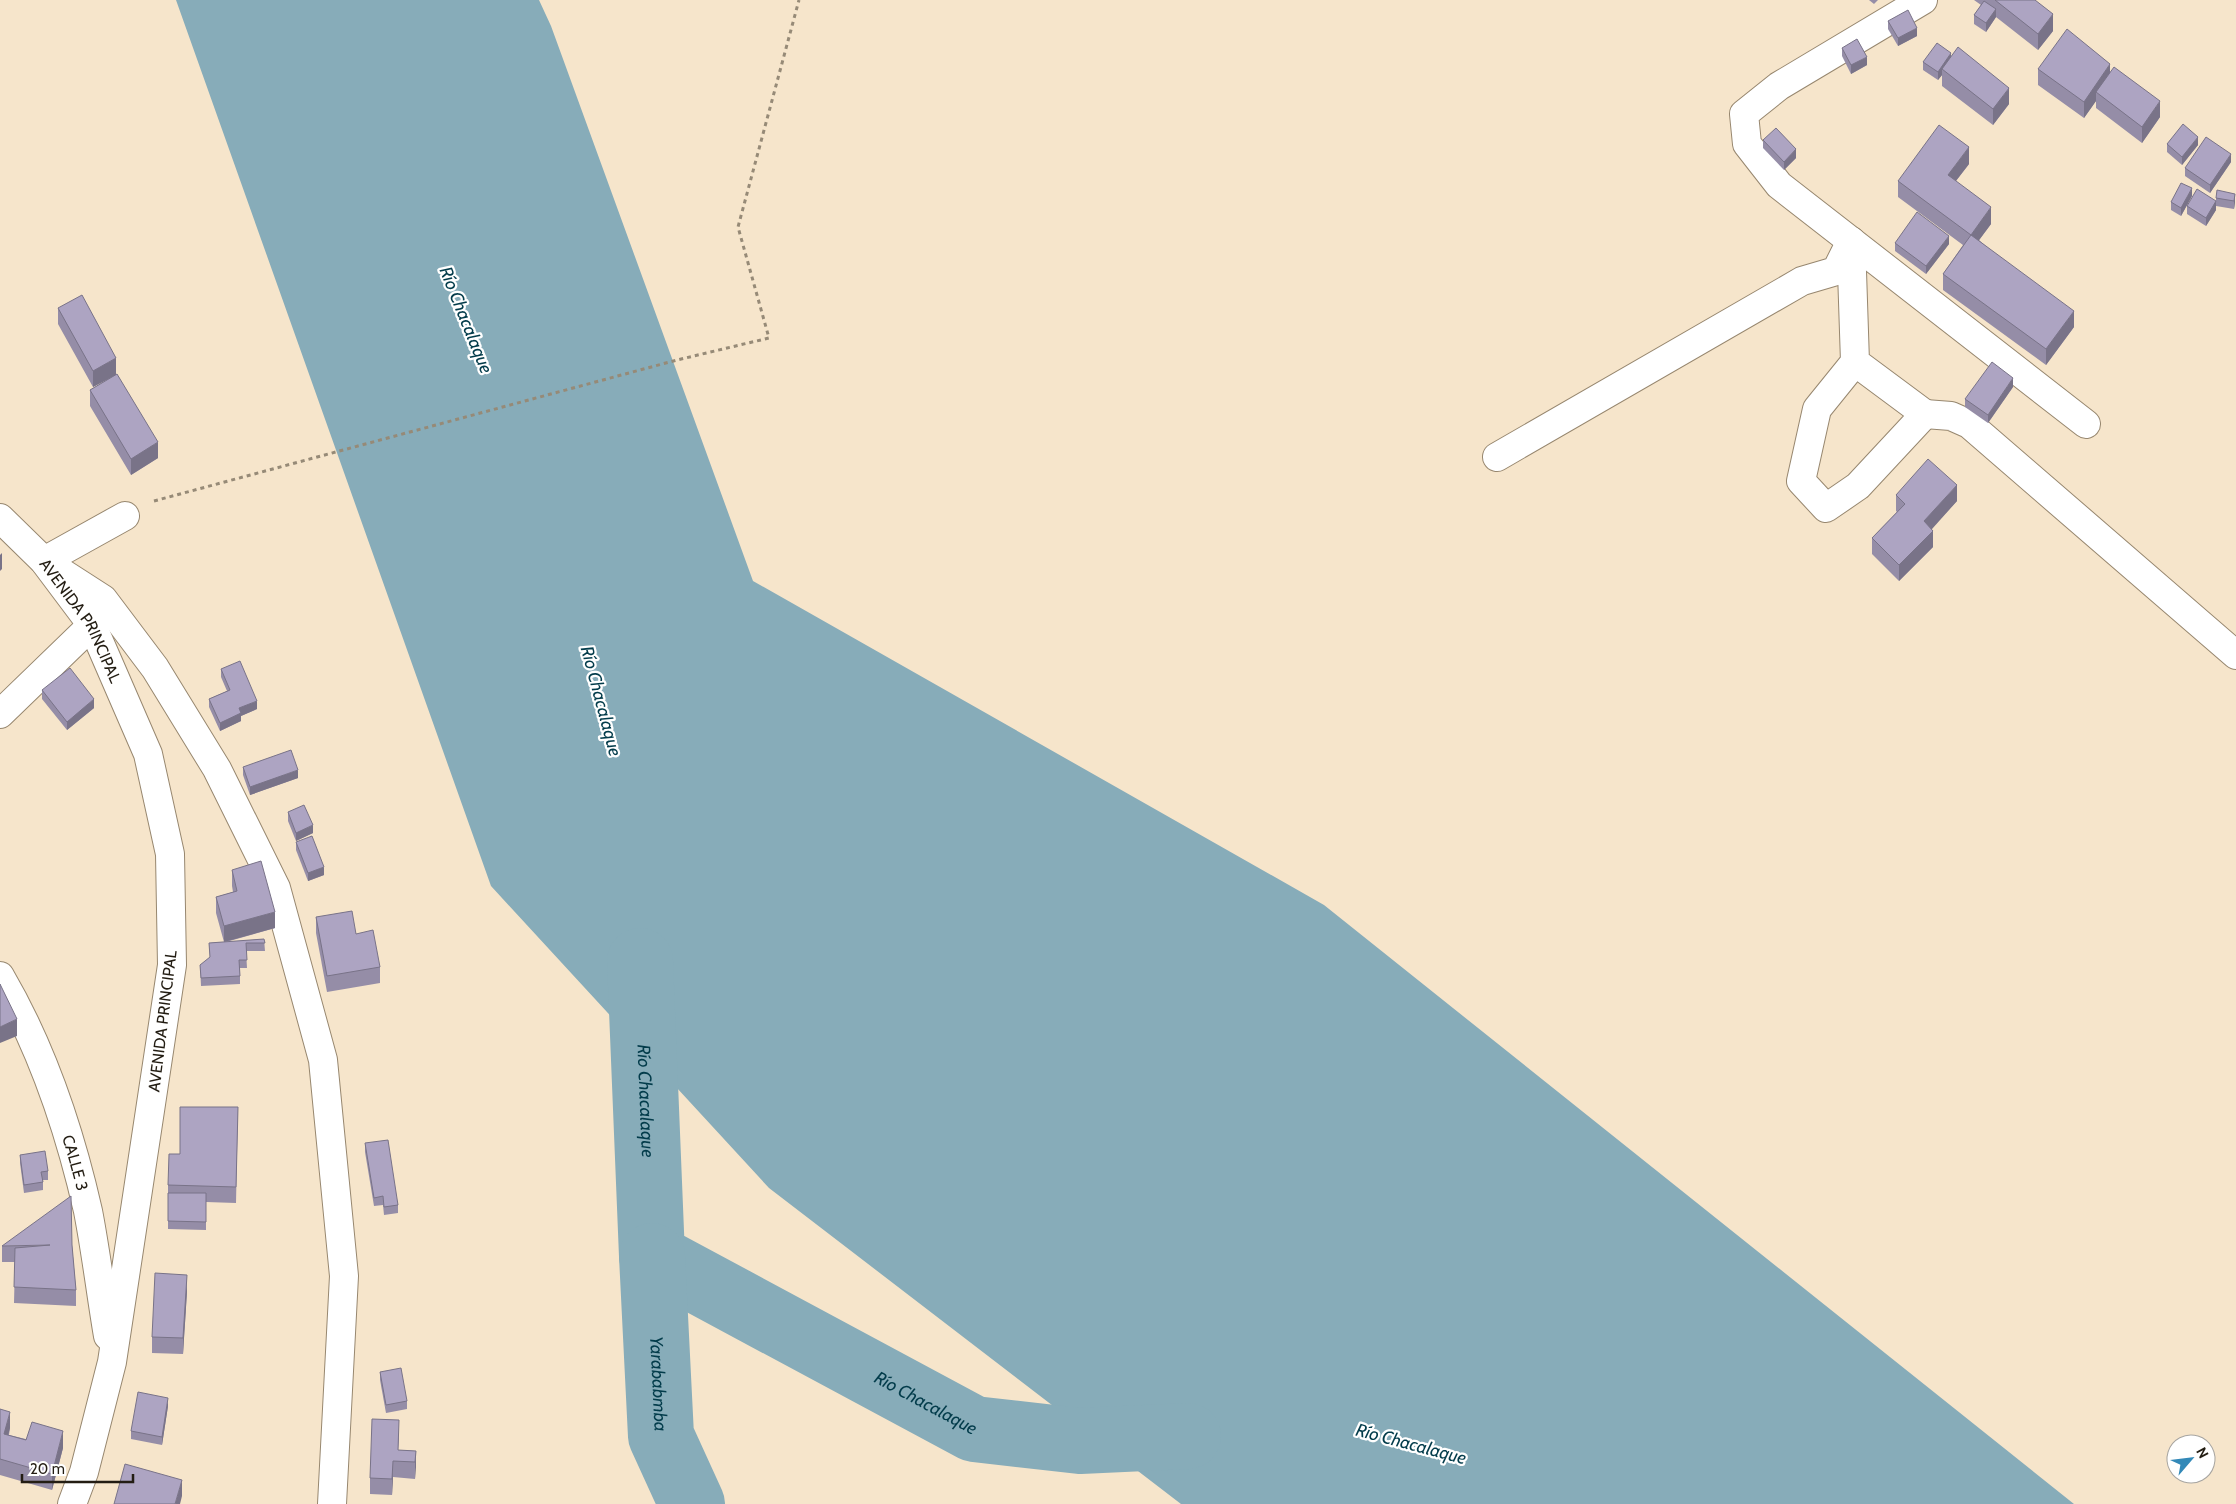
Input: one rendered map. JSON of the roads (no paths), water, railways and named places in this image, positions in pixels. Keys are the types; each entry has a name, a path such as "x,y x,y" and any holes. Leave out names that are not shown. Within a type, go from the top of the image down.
{"street":[{"path":"1923,0 1779,86 1744,114 1747,144 1779,185 2086,424"},
{"path":"1851,241 1855,362 1817,409 1801,482 1826,508 1858,486 1925,414"},
{"path":"1497,457 1802,281 1836,271 1851,241"},
{"path":"1855,362 1925,414 1951,416 1968,424 2236,655"},
{"path":"125,516 44,561 103,599 155,668 218,770 276,888 323,1060 343,1266 332,1504"},
{"name":"AVENIDA PRINCIPAL","path":"0,518 44,561 92,626 148,754 170,854 172,965 112,1362 84,1472 72,1504"},
{"path":"0,714 92,626"},
{"name":"CALLE 3","path":"0,976 18,1007 66,1125 88,1212 112,1362"}],"water":[{"path":"176,0 539,0 551,26 753,581 1324,905 2074,1504 1181,1504 769,1188 491,886"}],"waterway":[{"name":"Río Chacalaque","path":"640,961 652,1256 974,1429 1080,1441 1188,1436"},
{"name":"Yarababmba","path":"652,1256 661,1436 692,1504"}]}
